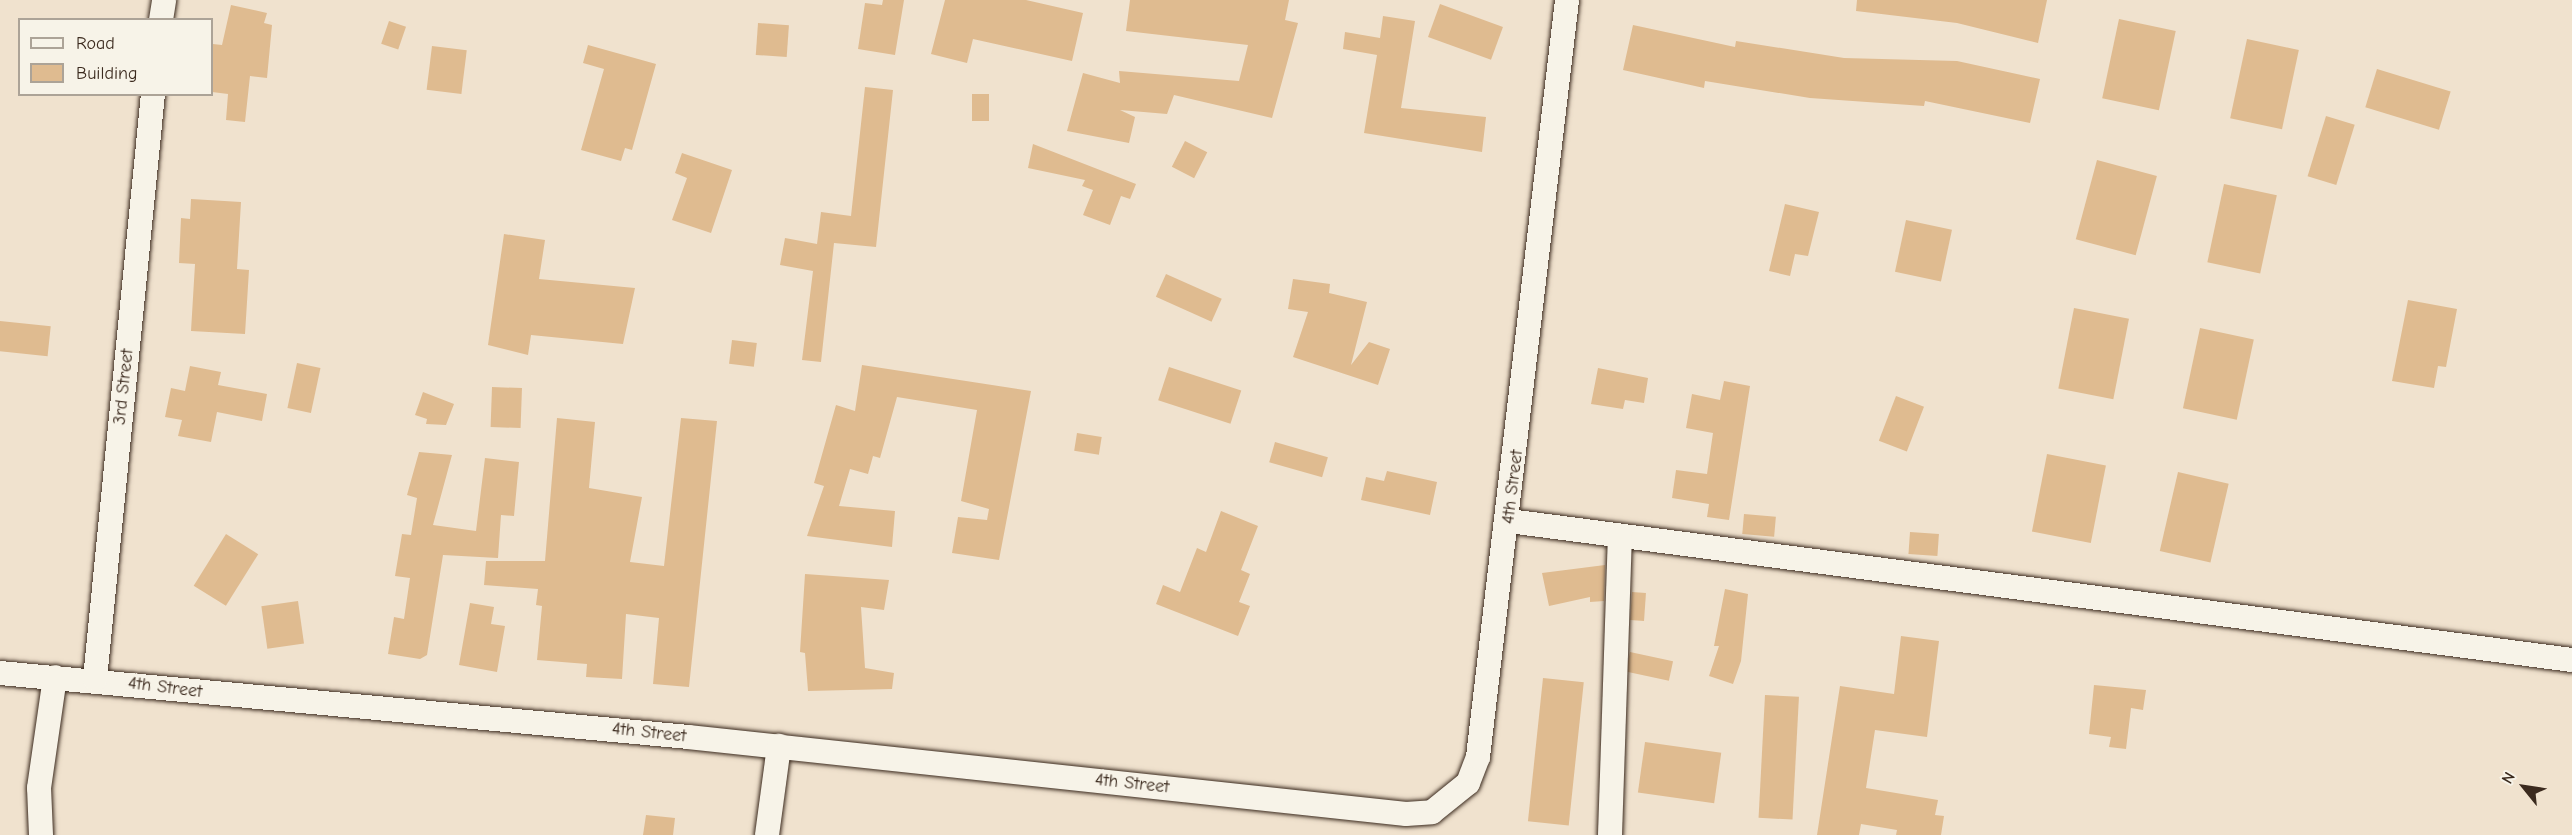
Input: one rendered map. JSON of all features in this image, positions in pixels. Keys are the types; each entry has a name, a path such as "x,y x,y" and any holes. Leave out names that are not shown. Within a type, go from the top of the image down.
{"street":[{"path":"161,18 164,0"},
{"name":"4th Street","path":"0,673 95,679 1432,812 1467,783 1478,758 1509,521 1568,0"},
{"name":"3rd Street","path":"95,679 153,96"},
{"path":"1509,521 2572,660"},
{"path":"1610,835 1620,536"},
{"path":"41,835 39,788 55,677"},
{"path":"767,835 779,746"}],"building":[{"path":"883,0 904,0 895,55 858,49 865,3 882,5"},
{"path":"945,0 1026,0 1083,13 1072,61 973,39 967,63 931,54"},
{"path":"1130,0 1289,0 1285,20 1298,23 1272,118 1174,95 1167,114 1120,110 1135,117 1129,143 1067,131 1083,73 1120,83 1119,71 1239,81 1248,45 1126,31"},
{"path":"1857,0 2047,0 2038,43 1957,23 1856,11"},
{"path":"1440,4 1503,27 1491,60 1428,37"},
{"path":"231,5 267,13 264,23 272,25 267,78 250,76 245,122 226,120 228,94 213,92 213,44 222,45"},
{"path":"1383,16 1415,21 1401,108 1486,117 1482,152 1364,133 1377,55 1343,49 1345,32 1380,38"},
{"path":"2119,19 2176,31 2159,110 2102,98"},
{"path":"389,21 406,27 398,50 381,44"},
{"path":"758,23 789,25 787,57 756,55"},
{"path":"1633,25 1735,47 1736,41 1844,58 1957,61 2040,79 2030,123 1925,101 1924,106 1810,98 1705,81 1704,88 1623,70"},
{"path":"2247,39 2299,50 2282,129 2230,118"},
{"path":"588,45 656,64 632,150 625,148 621,161 581,150 604,69 583,63"},
{"path":"432,46 467,50 461,94 427,90"},
{"path":"2377,69 2451,92 2439,130 2365,107"},
{"path":"865,87 893,90 876,247 834,243 821,362 802,360 813,271 780,265 785,238 817,244 821,212 851,216"},
{"path":"972,94 989,94 989,121 972,121"},
{"path":"2326,116 2355,125 2336,185 2308,176"},
{"path":"1185,141 1207,152 1194,178 1172,167"},
{"path":"1033,144 1136,184 1130,199 1121,196 1110,225 1083,215 1093,190 1082,186 1085,180 1028,168"},
{"path":"682,153 732,170 711,233 672,220 687,178 675,173"},
{"path":"2097,160 2157,176 2136,255 2076,239"},
{"path":"2224,184 2277,195 2260,273 2207,262"},
{"path":"191,199 241,202 237,269 249,270 245,334 191,331 195,264 179,263 181,218 190,219"},
{"path":"1785,204 1819,212 1808,256 1795,254 1790,276 1769,271"},
{"path":"1906,220 1952,230 1941,282 1895,272"},
{"path":"504,234 545,240 539,279 635,288 623,344 531,335 528,355 488,345"},
{"path":"1166,274 1222,299 1212,322 1156,297"},
{"path":"1293,279 1330,284 1329,293 1367,302 1351,365 1369,342 1390,349 1378,385 1293,357 1308,312 1288,309"},
{"path":"2408,300 2457,309 2446,367 2438,366 2434,388 2392,381"},
{"path":"2074,308 2129,319 2113,399 2058,388"},
{"path":"0,321 51,326 48,356 0,351"},
{"path":"2200,328 2254,339 2237,420 2183,408"},
{"path":"732,340 757,343 754,367 729,364"},
{"path":"297,363 320,368 311,413 287,408"},
{"path":"862,365 1031,391 999,560 952,553 958,517 987,520 989,509 961,501 977,410 897,397 880,458 873,456 868,474 850,469 839,506 895,511 892,547 807,536 824,486 814,483 836,405 855,411"},
{"path":"190,366 221,372 218,385 267,394 262,421 217,412 211,442 178,436 182,420 165,417 171,388 185,391"},
{"path":"1169,367 1241,390 1230,424 1158,400"},
{"path":"1598,368 1648,378 1644,403 1625,400 1623,409 1591,404"},
{"path":"1724,381 1750,386 1729,520 1707,517 1709,504 1672,498 1676,470 1707,474 1713,433 1686,428 1692,394 1720,400"},
{"path":"492,387 522,388 521,428 491,427"},
{"path":"423,392 454,404 446,425 426,424 427,419 415,415"},
{"path":"1896,396 1924,407 1907,452 1879,441"},
{"path":"557,418 595,422 589,488 642,497 630,562 664,566 681,418 717,421 689,687 653,684 659,618 626,614 622,679 586,677 587,664 537,660 542,606 536,605 538,589 484,585 486,561 545,561"},
{"path":"1077,433 1102,437 1099,455 1074,451"},
{"path":"1275,442 1328,457 1322,477 1269,462"},
{"path":"419,452 452,455 433,525 476,531 485,458 519,462 514,516 501,515 498,558 443,555 427,655 420,659 388,654 394,617 404,619 410,578 395,576 402,534 411,535 417,498 407,495"},
{"path":"2047,454 2106,465 2091,543 2032,532"},
{"path":"1387,471 1437,482 1430,515 1361,500 1366,477 1384,481"},
{"path":"2178,472 2229,484 2210,563 2160,551"},
{"path":"1221,511 1258,526 1241,570 1250,574 1239,602 1250,606 1238,636 1156,604 1163,585 1180,592 1197,548 1206,552"},
{"path":"1744,514 1776,517 1774,537 1742,534"},
{"path":"1910,532 1939,534 1937,556 1908,554"},
{"path":"226,534 258,554 226,606 194,586"},
{"path":"1605,565 1604,601 1590,602 1590,597 1549,606 1542,573"},
{"path":"805,574 889,580 884,610 861,607 865,668 894,673 892,689 808,691 805,653 800,652"},
{"path":"1725,589 1748,594 1741,661 1733,684 1709,676 1719,646 1714,646"},
{"path":"1632,592 1646,593 1644,621 1630,620"},
{"path":"298,601 304,644 267,649 261,606"},
{"path":"470,603 494,607 491,624 505,626 497,672 459,665"},
{"path":"1901,636 1939,641 1927,737 1875,730 1866,788 1938,800 1935,815 1944,816 1941,835 1896,835 1897,830 1861,824 1859,835 1817,835 1840,686 1894,694"},
{"path":"1630,652 1673,661 1669,681 1626,672"},
{"path":"1543,678 1584,682 1569,825 1528,821"},
{"path":"2094,685 2146,690 2143,710 2131,708 2126,749 2109,747 2111,737 2089,734"},
{"path":"1765,695 1799,697 1793,820 1759,818"},
{"path":"1645,742 1721,753 1714,803 1638,793"},
{"path":"646,815 675,818 673,835 643,835"}]}
